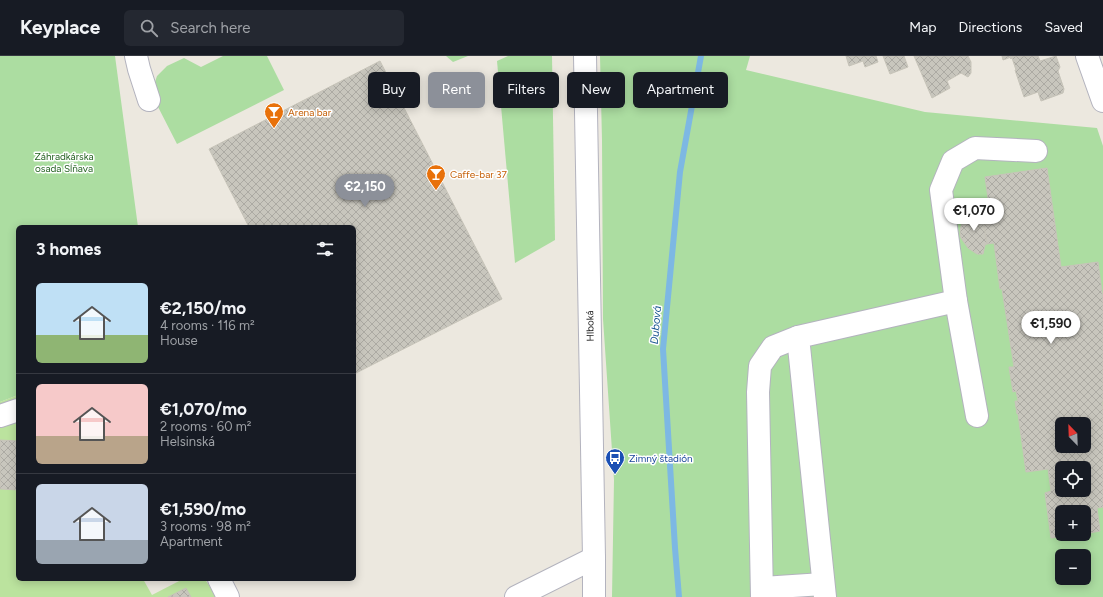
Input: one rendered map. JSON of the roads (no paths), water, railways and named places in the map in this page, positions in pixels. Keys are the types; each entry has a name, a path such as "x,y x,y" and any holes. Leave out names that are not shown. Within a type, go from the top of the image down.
{"street":[{"path":"136,56 149,100"},
{"name":"Hlboká","path":"584,56 594,597"},
{"path":"1095,66 1103,101"},
{"path":"977,416 956,301 941,190 953,161 975,148 1036,151"},
{"path":"798,337 824,591 762,592 758,392 760,366 773,347 798,337 956,301"},
{"path":"0,416 16,411"},
{"path":"516,597 594,558"},
{"path":"220,581 228,597"}],"waterway":[{"name":"Dubová","path":"679,597 663,349 680,172 701,56"}],"place":[{"name":"Arena bar","path":"274,129"},
{"name":"Caffe-bar 37","path":"436,191"},
{"name":"Zimný štadión","path":"615,475"}],"park label":[{"name":"Záhradkárska osada Sĺňava","path":"64,162"}]}
